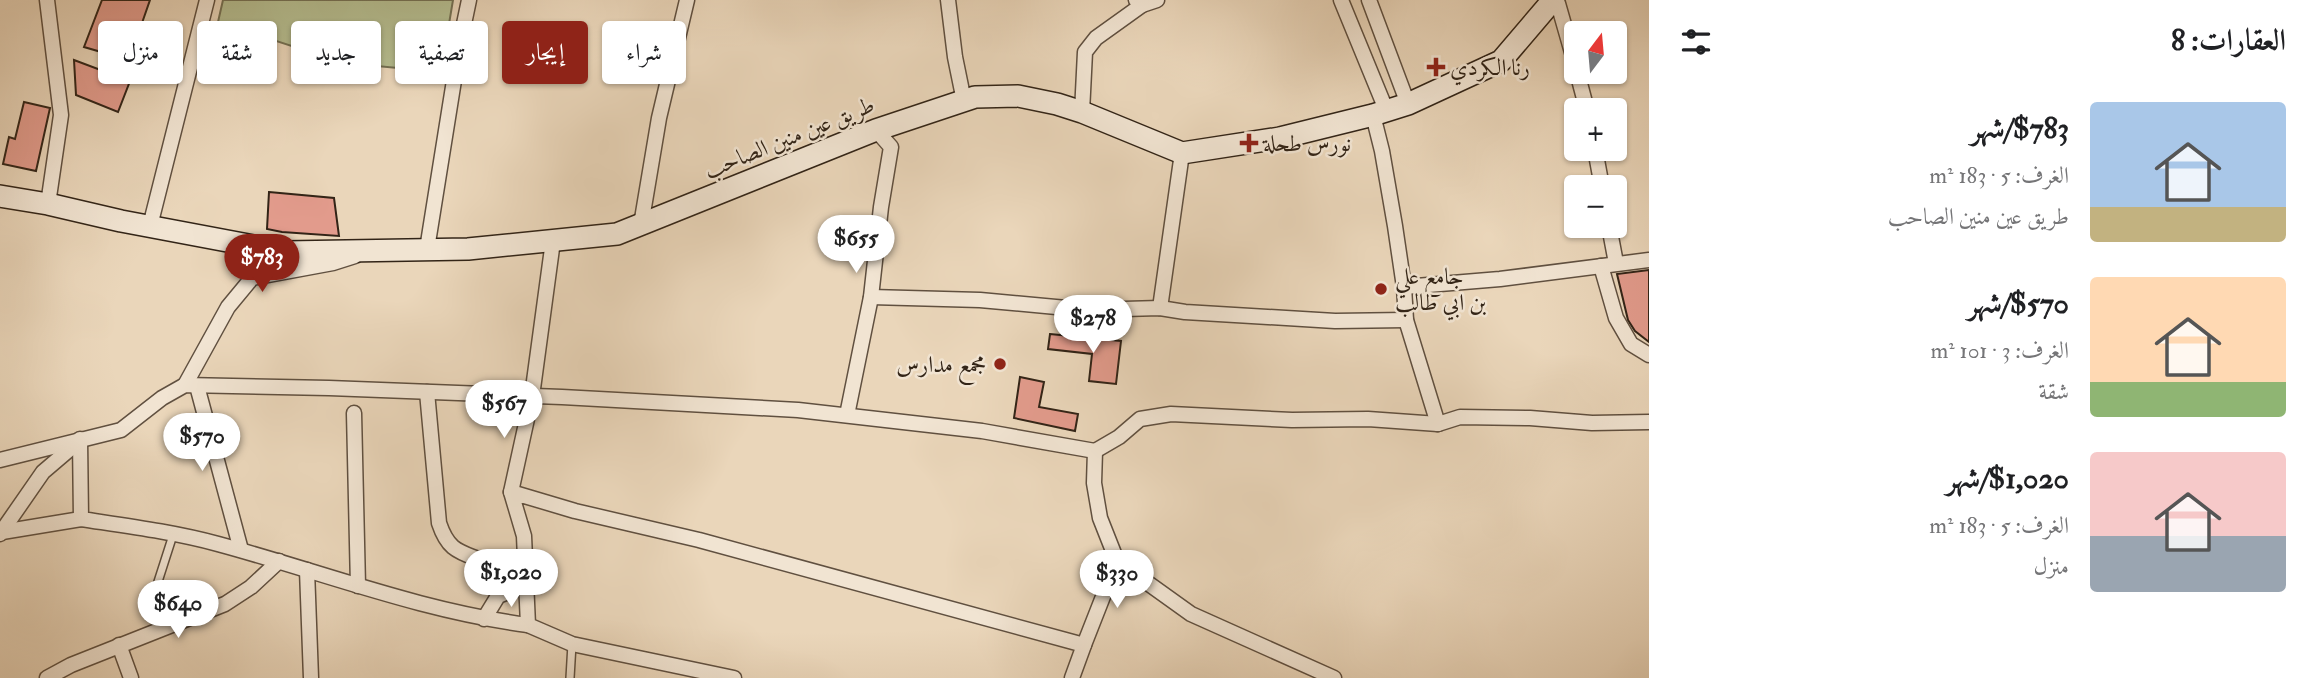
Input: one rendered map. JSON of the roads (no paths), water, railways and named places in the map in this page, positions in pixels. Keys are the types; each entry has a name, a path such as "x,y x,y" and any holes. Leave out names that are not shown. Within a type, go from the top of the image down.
{"main road":[{"path":"1182,153 1280,138 1380,114 1408,104 1501,61 1555,0"},
{"name":"طريق عين منين الصاحب","path":"0,196 286,252 468,249 617,234 876,130 975,97 1018,96 1082,112 1182,153"}],"street":[{"path":"47,0 61,115 48,204"},
{"path":"150,226 207,0"},
{"path":"428,249 469,0"},
{"path":"641,225 659,118 687,0"},
{"path":"948,0 964,101"},
{"path":"1082,112 1085,52 1096,38 1139,2 1157,0"},
{"path":"1341,0 1380,114 1382,151 1404,287 1406,320 1438,424"},
{"path":"1369,0 1408,104"},
{"path":"1555,0 1564,29"},
{"path":"847,415 871,297 891,147 876,130"},
{"path":"1160,308 1182,153"},
{"path":"1611,238 1616,263"},
{"path":"528,625 524,536 511,492 532,396 553,241"},
{"path":"241,550 191,385 228,307 252,278 333,263 370,251"},
{"path":"1404,287 1500,279 1649,260"},
{"path":"1601,266 1616,318 1632,344 1649,355"},
{"path":"871,297 980,300 1088,310 1160,308 1185,312 1335,321 1406,320"},
{"path":"0,460 121,430 162,398 191,385 532,396 798,410 982,431 1095,451 1119,437 1140,419 1171,414 1292,420 1368,419 1438,424 1460,417 1530,418 1592,423 1649,422"},
{"path":"427,392 439,523 443,534 454,548 526,580"},
{"path":"354,413 358,586"},
{"path":"80,439 81,519"},
{"path":"1,533 43,472 80,439"},
{"path":"1095,451 1094,483 1100,519 1117,561 1191,614 1334,678"},
{"path":"511,492 575,512 699,540 1084,645"},
{"path":"1,533 81,519 173,535 241,550 425,606 528,625 572,644 734,678"},
{"path":"47,678 119,645 225,604 251,587 279,561"},
{"path":"1072,678 1117,561"},
{"path":"307,570 311,678"},
{"path":"484,619 499,596 526,580"},
{"path":"119,645 131,678"}],"lane":[{"path":"155,591 173,535"},
{"path":"570,678 572,644"}],"place":[{"name":"رنا الكردي","path":"1436,67"},
{"name":"نورس طحلة","path":"1249,143"},
{"name":"جامع علي بن ابي طالب","path":"1381,289"},
{"name":"مجمع مدارس","path":"1000,364"}]}
